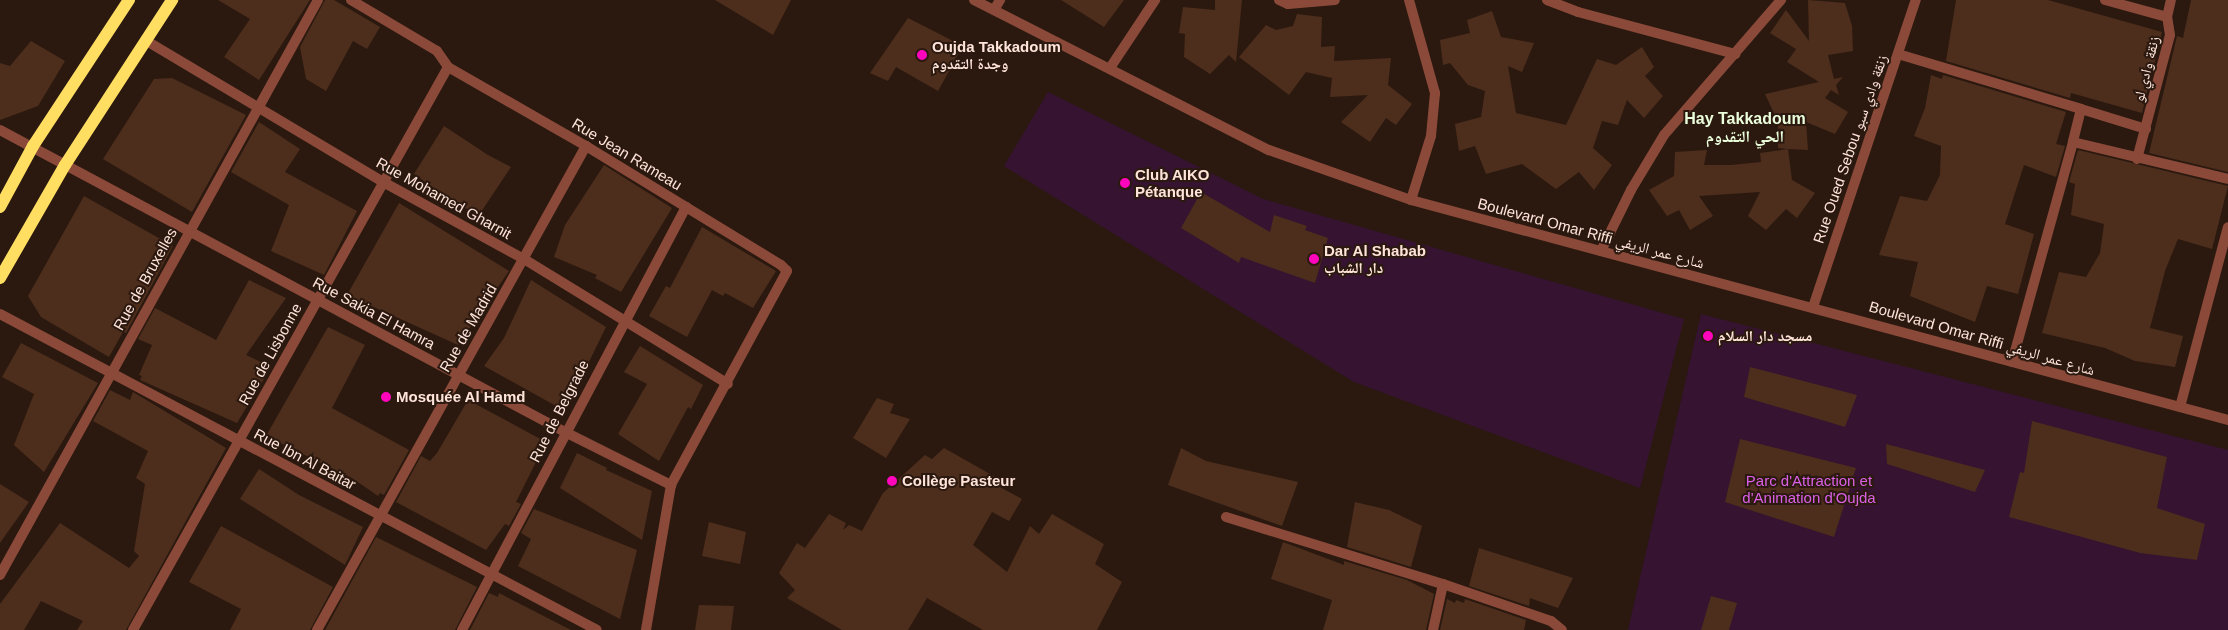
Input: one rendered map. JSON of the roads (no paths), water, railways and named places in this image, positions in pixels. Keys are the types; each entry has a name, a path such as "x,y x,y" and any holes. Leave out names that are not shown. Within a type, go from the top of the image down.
{"main road":[{"path":"0,207 33,146 129,0"},
{"path":"0,278 65,165 172,0"}],"street":[{"name":"Rue de Bruxelles","path":"0,575 188,231 259,109 318,0"},
{"name":"Rue Jean Rameau","path":"351,0 437,52 448,66 586,146 781,265 787,271 728,384"},
{"name":"Boulevard Omar Riffi شارع عمر الريفي","path":"974,0 1269,150 1411,200 2228,420"},
{"path":"994,10 1000,0"},
{"path":"1110,68 1155,0"},
{"path":"1279,0 1288,4 1335,0"},
{"path":"1409,0 1435,93 1431,136 1411,200"},
{"path":"1547,0 1578,12 1734,54"},
{"path":"1601,251 1630,190 1664,135 1781,0"},
{"name":"Rue Oued Sebou زنقة وادي سبو","path":"1813,307 1916,0"},
{"path":"2105,0 2167,17"},
{"name":"زنقة وادي لو","path":"2137,159 2170,35 2167,17 2171,0"},
{"name":"Rue Mohamed Gharnit","path":"145,40 385,183 524,259 622,321 728,384"},
{"path":"1898,54 2146,129"},
{"name":"Rue de Lisbonne","path":"133,630 385,183 448,66"},
{"path":"2012,362 2081,109"},
{"name":"Rue Sakia El Hamra","path":"0,130 565,432 671,485"},
{"path":"2073,142 2137,159 2228,179"},
{"name":"Rue de Madrid","path":"317,630 586,146"},
{"name":"Rue de Belgrade","path":"462,630 492,576 622,321 686,207"},
{"path":"2180,407 2228,227"},
{"name":"Rue Ibn Al Baitar","path":"0,314 379,517 596,630"},
{"path":"646,630 671,485 728,384"},
{"path":"1226,517 1442,584 1551,621 1562,630"},
{"path":"1433,630 1442,584"}],"place":[{"name":"Oujda Takkadoum وجدة التقدوم","path":"922,55"},
{"name":"Club AIKO Pétanque","path":"1125,183"},
{"name":"Dar Al Shabab دار الشباب","path":"1314,259"},
{"name":"مسجد دار السلام","path":"1708,336"},
{"name":"Mosquée Al Hamd","path":"386,397"},
{"name":"Collège Pasteur","path":"892,481"}],"district":[{"name":"Hay Takkadoum الحي التقدوم","path":"1745,128"}],"park label":[{"name":"Parc d'Attraction et d'Animation d'Oujda","path":"1809,488"}]}
